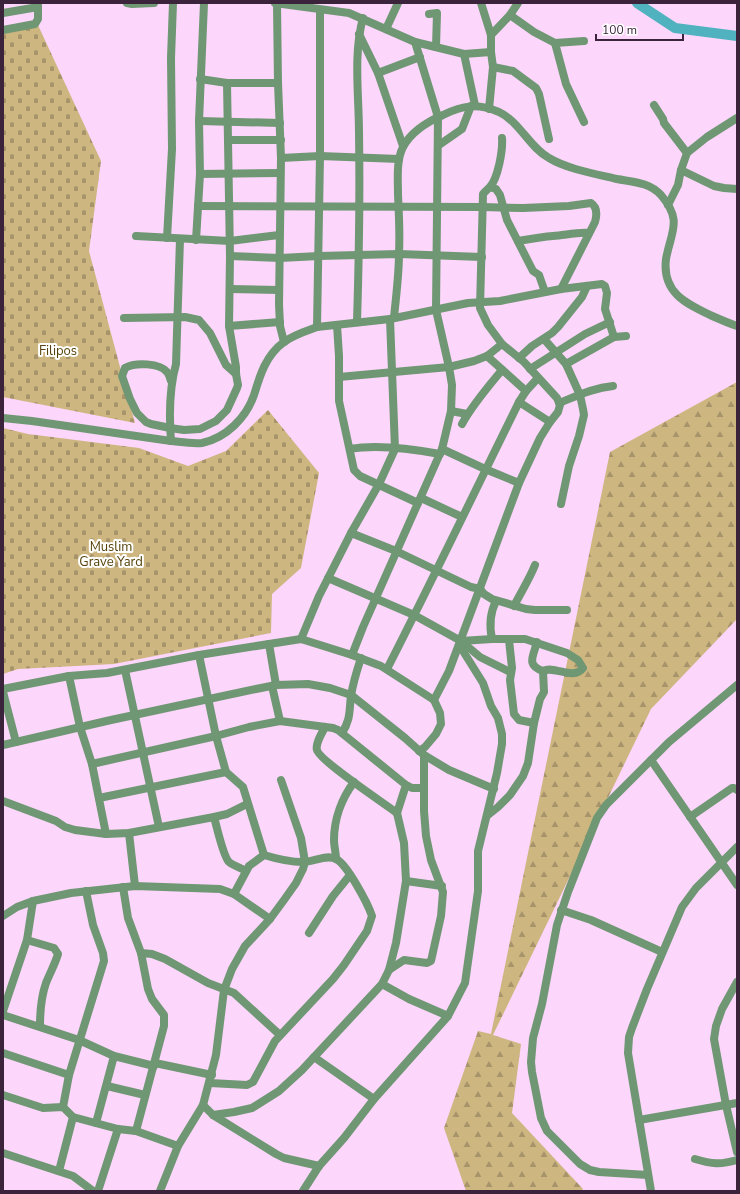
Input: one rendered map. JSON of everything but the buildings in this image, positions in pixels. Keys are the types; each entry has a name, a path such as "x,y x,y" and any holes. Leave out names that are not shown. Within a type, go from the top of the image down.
{"street":[{"path":"126,3 154,3"},
{"path":"167,238 172,149 171,58 173,3"},
{"path":"196,240 200,174 199,121 204,3"},
{"path":"284,342 280,322 279,290 281,140 276,3 318,7 349,13 415,42 464,54 491,52"},
{"path":"386,29 398,3"},
{"path":"481,3 491,35 493,67 489,109"},
{"path":"491,35 510,15 518,3"},
{"path":"3,13 38,5 38,19 35,24 3,30"},
{"path":"317,327 320,206 318,7"},
{"path":"429,14 437,14 436,47"},
{"path":"510,15 534,32 554,43 584,41"},
{"path":"357,322 360,255 357,62 359,33 363,18"},
{"path":"359,33 378,73 403,146"},
{"path":"352,655 396,551 441,452 451,411 452,385 436,310 439,145 438,117 415,42"},
{"path":"554,43 566,84 584,122"},
{"path":"439,145 462,129 473,105 464,54"},
{"path":"378,73 420,57"},
{"path":"493,67 513,71 536,88 539,94 549,139"},
{"path":"200,79 227,83 278,83"},
{"path":"171,381 168,373 158,366 145,364 128,366 125,368 122,376 133,406 142,418 151,424 184,430 200,429 216,421 227,410 238,388 229,326 230,241 228,207 229,140 227,83"},
{"path":"301,639 319,596 351,533 379,484 395,449 392,318 400,254 399,159 403,146 413,135 438,117 473,105 489,109 508,118 540,152 549,158 566,166 649,185 656,190 668,205 672,213 674,228 666,259 666,267 668,281 672,289 679,298 688,304 737,326"},
{"path":"654,105 663,119 664,124 687,153"},
{"path":"668,205 678,185 687,153 707,137 737,118"},
{"path":"199,121 280,123"},
{"path":"434,700 449,671 461,641 519,483 540,438 558,412 559,403 557,398 519,358 502,344 483,317 480,308 483,194 490,187 500,159 502,138"},
{"path":"229,140 281,140"},
{"path":"281,158 320,156 399,159"},
{"path":"681,170 714,186 737,189"},
{"path":"200,174 228,172 280,173"},
{"path":"490,187 496,189 500,195 507,220 532,271 539,275 545,292"},
{"path":"198,206 522,208 569,206 591,203 595,207 597,215 595,222 561,289"},
{"path":"518,241 543,236 581,232 589,233"},
{"path":"136,236 230,241 279,235"},
{"path":"171,441 171,381 176,364 180,239"},
{"path":"230,256 280,258 400,254 482,257"},
{"path":"3,418 171,441 194,443 202,442 216,438 238,422 248,409 264,367 274,352 284,342 300,333 317,327 392,318 468,303 500,301 561,289 602,284 608,293 605,309 614,338"},
{"path":"519,358 532,346 552,333 582,297 587,286"},
{"path":"230,289 279,290"},
{"path":"124,318 196,318 202,322 213,339 226,365 236,374"},
{"path":"229,326 280,322"},
{"path":"530,369 584,334 610,322"},
{"path":"337,325 339,401 355,473 379,484 462,516"},
{"path":"566,364 614,338 626,336"},
{"path":"544,339 566,364 580,395 584,415 569,466 561,504"},
{"path":"339,377 449,367 488,356 502,344"},
{"path":"488,356 526,391"},
{"path":"462,424 502,370"},
{"path":"387,669 437,571 462,516 519,402 526,391 538,378"},
{"path":"559,403 598,388 613,386"},
{"path":"519,402 550,422"},
{"path":"451,411 468,414"},
{"path":"350,449 372,447 441,452 519,483"},
{"path":"351,533 396,551 471,587 480,589 487,596 496,601 535,610 567,610"},
{"path":"514,606 535,566"},
{"path":"328,578 414,615 461,641 480,657 510,672"},
{"path":"492,639 490,624 491,615 496,601"},
{"path":"16,742 3,690 68,676 107,673 200,654 301,639 361,658 387,669 434,700 440,713 441,724 436,734 422,753 424,816 429,851 435,873 442,886 443,892 441,916 431,961 427,964 404,960 389,970"},
{"path":"461,641 525,639 537,642 567,653 578,660 583,668 578,672 564,673 548,670 543,671 535,667 533,665 537,642"},
{"path":"509,640 512,668 510,672 510,680 515,716 519,720 534,723"},
{"path":"303,1191 319,1166 402,1067 448,1016 463,990 467,975 478,891 478,851 494,789 502,744 501,727 498,718 486,694 483,683 463,651 461,641"},
{"path":"269,644 280,722"},
{"path":"200,654 208,700 226,772 243,787 264,855"},
{"path":"342,732 350,716 351,695 361,658"},
{"path":"125,670 159,827"},
{"path":"488,815 503,803 510,795 526,770 534,723 540,700 544,692 543,671"},
{"path":"68,676 80,728 92,764 106,834"},
{"path":"3,745 135,715 274,686 308,684 330,688 351,695 422,753 449,770 494,789"},
{"path":"648,1175 599,1172 585,1168 548,1133 541,1118 531,1067 533,1038 542,1004 555,932 561,910 601,811 669,742 737,685"},
{"path":"92,764 249,727 280,722 334,728 342,732 406,786 412,788 423,788"},
{"path":"325,727 316,747 318,754 332,766 397,813"},
{"path":"651,760 722,861 737,885"},
{"path":"99,798 226,772"},
{"path":"162,1191 178,1146 203,1105 211,1079 216,1055 224,990 232,969 245,946 270,919 296,883 303,869 305,862 299,832 281,780"},
{"path":"336,859 334,841 339,808 345,795 354,782"},
{"path":"213,1115 252,1108 267,1100 286,1086 382,984 389,970 396,943 406,881 404,843 397,813 406,786"},
{"path":"690,817 732,788 737,790"},
{"path":"3,801 56,821 65,827 75,830 106,834 129,833 214,817 231,812 247,804"},
{"path":"214,817 221,844 228,860 246,871"},
{"path":"129,833 135,886"},
{"path":"651,1191 628,1053 628,1042 632,1028 662,952 682,907 696,888 737,847"},
{"path":"3,1015 79,1040 114,1056 154,1064 211,1079 247,1086 251,1084 269,1051 280,1035 333,979 344,965 367,931 372,916 365,900 350,875 342,864 336,859 325,858 305,862 287,862 264,855 253,862 246,871 234,894"},
{"path":"309,933 332,896 350,875"},
{"path":"406,881 442,886"},
{"path":"3,916 17,907 33,901 86,891 135,886 220,889 234,894 270,919"},
{"path":"123,887 128,918 140,953 148,989 152,999 162,1012 165,1019 136,1131"},
{"path":"63,1107 69,1074 102,968 104,957 93,925 86,891"},
{"path":"3,1011 27,940 33,901"},
{"path":"561,910 591,920 662,952"},
{"path":"27,940 54,948 58,954 42,997 40,1007 40,1026"},
{"path":"140,953 152,954 166,959 208,983 234,993 280,1035"},
{"path":"737,982 722,1009 716,1026 714,1040 726,1105 737,1152"},
{"path":"382,984 409,999 448,1016"},
{"path":"3,1053 69,1074"},
{"path":"96,1123 114,1056"},
{"path":"314,1057 374,1100"},
{"path":"107,1086 145,1095"},
{"path":"3,1095 43,1108 63,1107 73,1117 118,1129 136,1131 178,1146"},
{"path":"640,1120 737,1103"},
{"path":"203,1105 213,1115 284,1158 319,1166"},
{"path":"59,1171 73,1117"},
{"path":"98,1191 118,1129"},
{"path":"3,1153 74,1176 93,1191"},
{"path":"695,1159 716,1164 723,1164 737,1160"}],"green space":[{"name":"Filipos","path":"37,23 101,161 89,251 135,423 3,397 3,29"},
{"path":"737,382 737,619 651,709 493,1035 521,1044 512,1113 583,1189 581,1191 466,1191 444,1128 478,1031 491,1034 610,452"},
{"name":"Muslim Grave Yard","path":"268,410 319,473 301,568 272,594 271,633 114,664 18,669 3,674 3,428 28,434 139,448 188,466 226,451"}],"waterway":[{"path":"637,3 675,28 737,36"}]}
